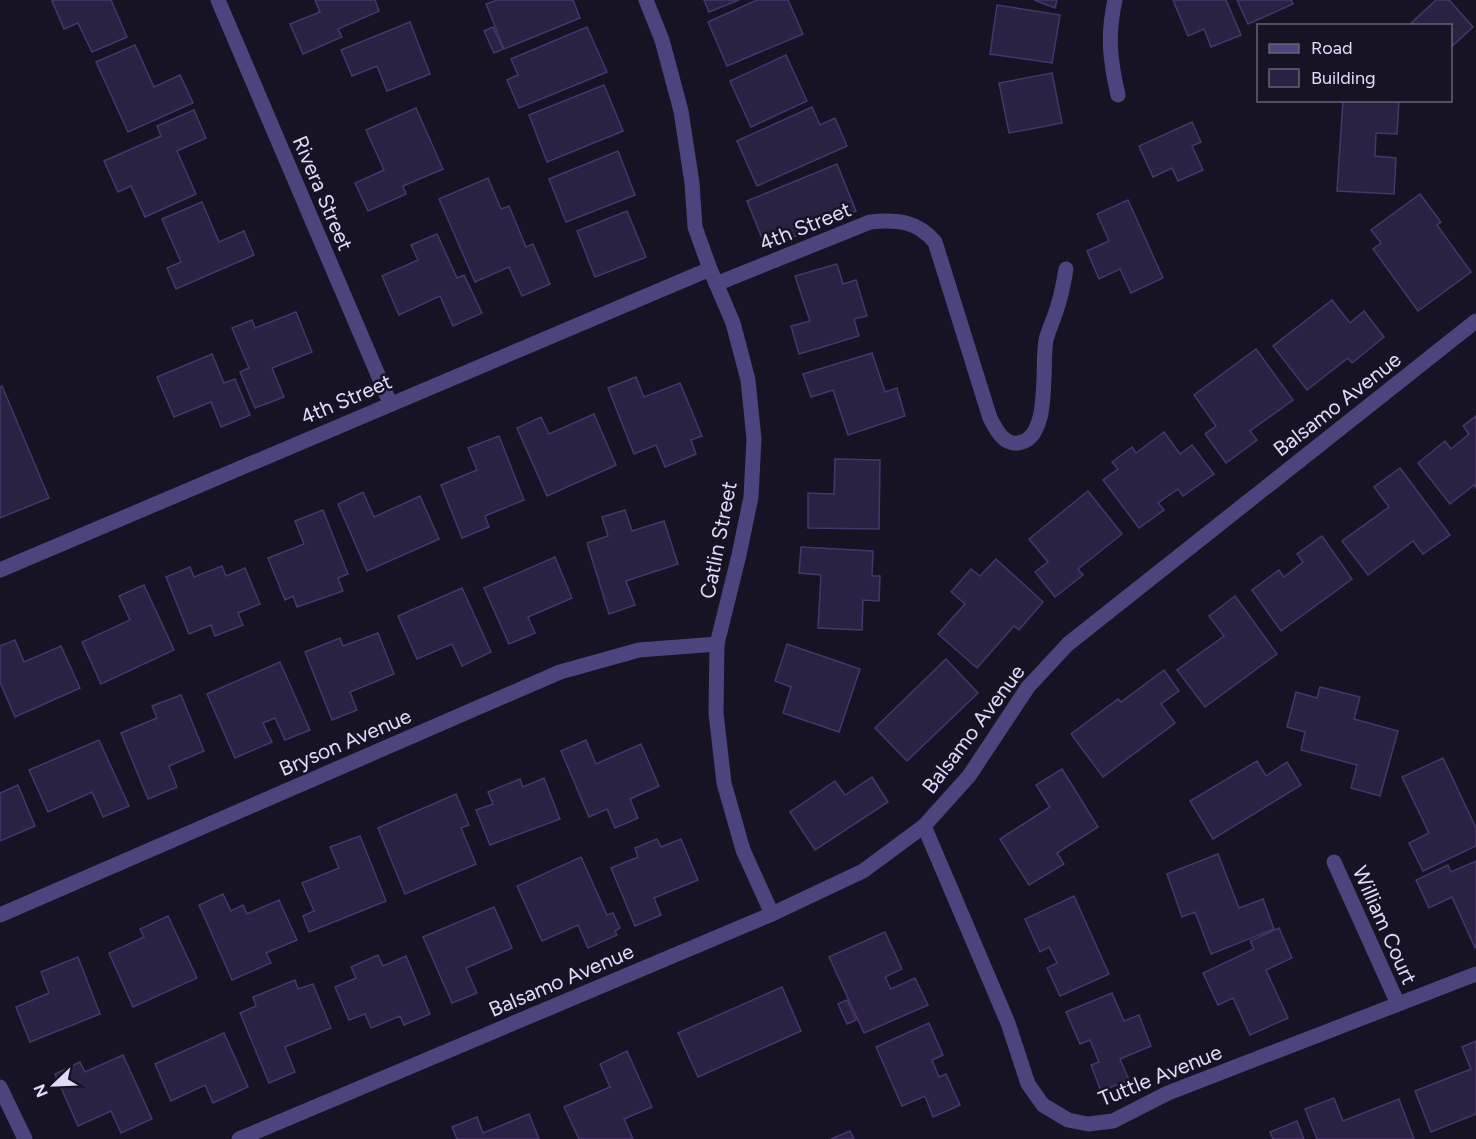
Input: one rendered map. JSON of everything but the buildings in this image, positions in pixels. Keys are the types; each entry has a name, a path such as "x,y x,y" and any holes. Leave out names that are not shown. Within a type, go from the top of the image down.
{"street":[{"name":"Rivera Street","path":"218,0 390,403"},
{"name":"Catlin Street","path":"646,0 662,40 681,111 692,183 695,227 733,323 748,380 754,439 751,497 717,644 716,713 724,783 743,850 772,914"},
{"path":"1115,0 1110,24 1110,62 1119,95"},
{"name":"4th Street","path":"716,284 870,222 883,220 911,223 927,233 935,242 990,418 1000,436 1015,444 1029,441 1036,432 1042,411 1046,340 1058,305 1066,269"},
{"name":"4th Street","path":"0,570 710,269"},
{"name":"Balsamo Avenue","path":"239,1139 772,914 863,872 924,826 969,776 1028,687 1068,644 1476,321"},
{"name":"Bryson Avenue","path":"0,915 560,672 639,650 717,644"},
{"name":"Tuttle Avenue","path":"924,826 1008,1023 1028,1084 1043,1106 1068,1120 1088,1124 1113,1121 1168,1093 1476,974"},
{"name":"William Court","path":"1334,862 1398,1004"},
{"path":"0,1087 25,1139"}]}
